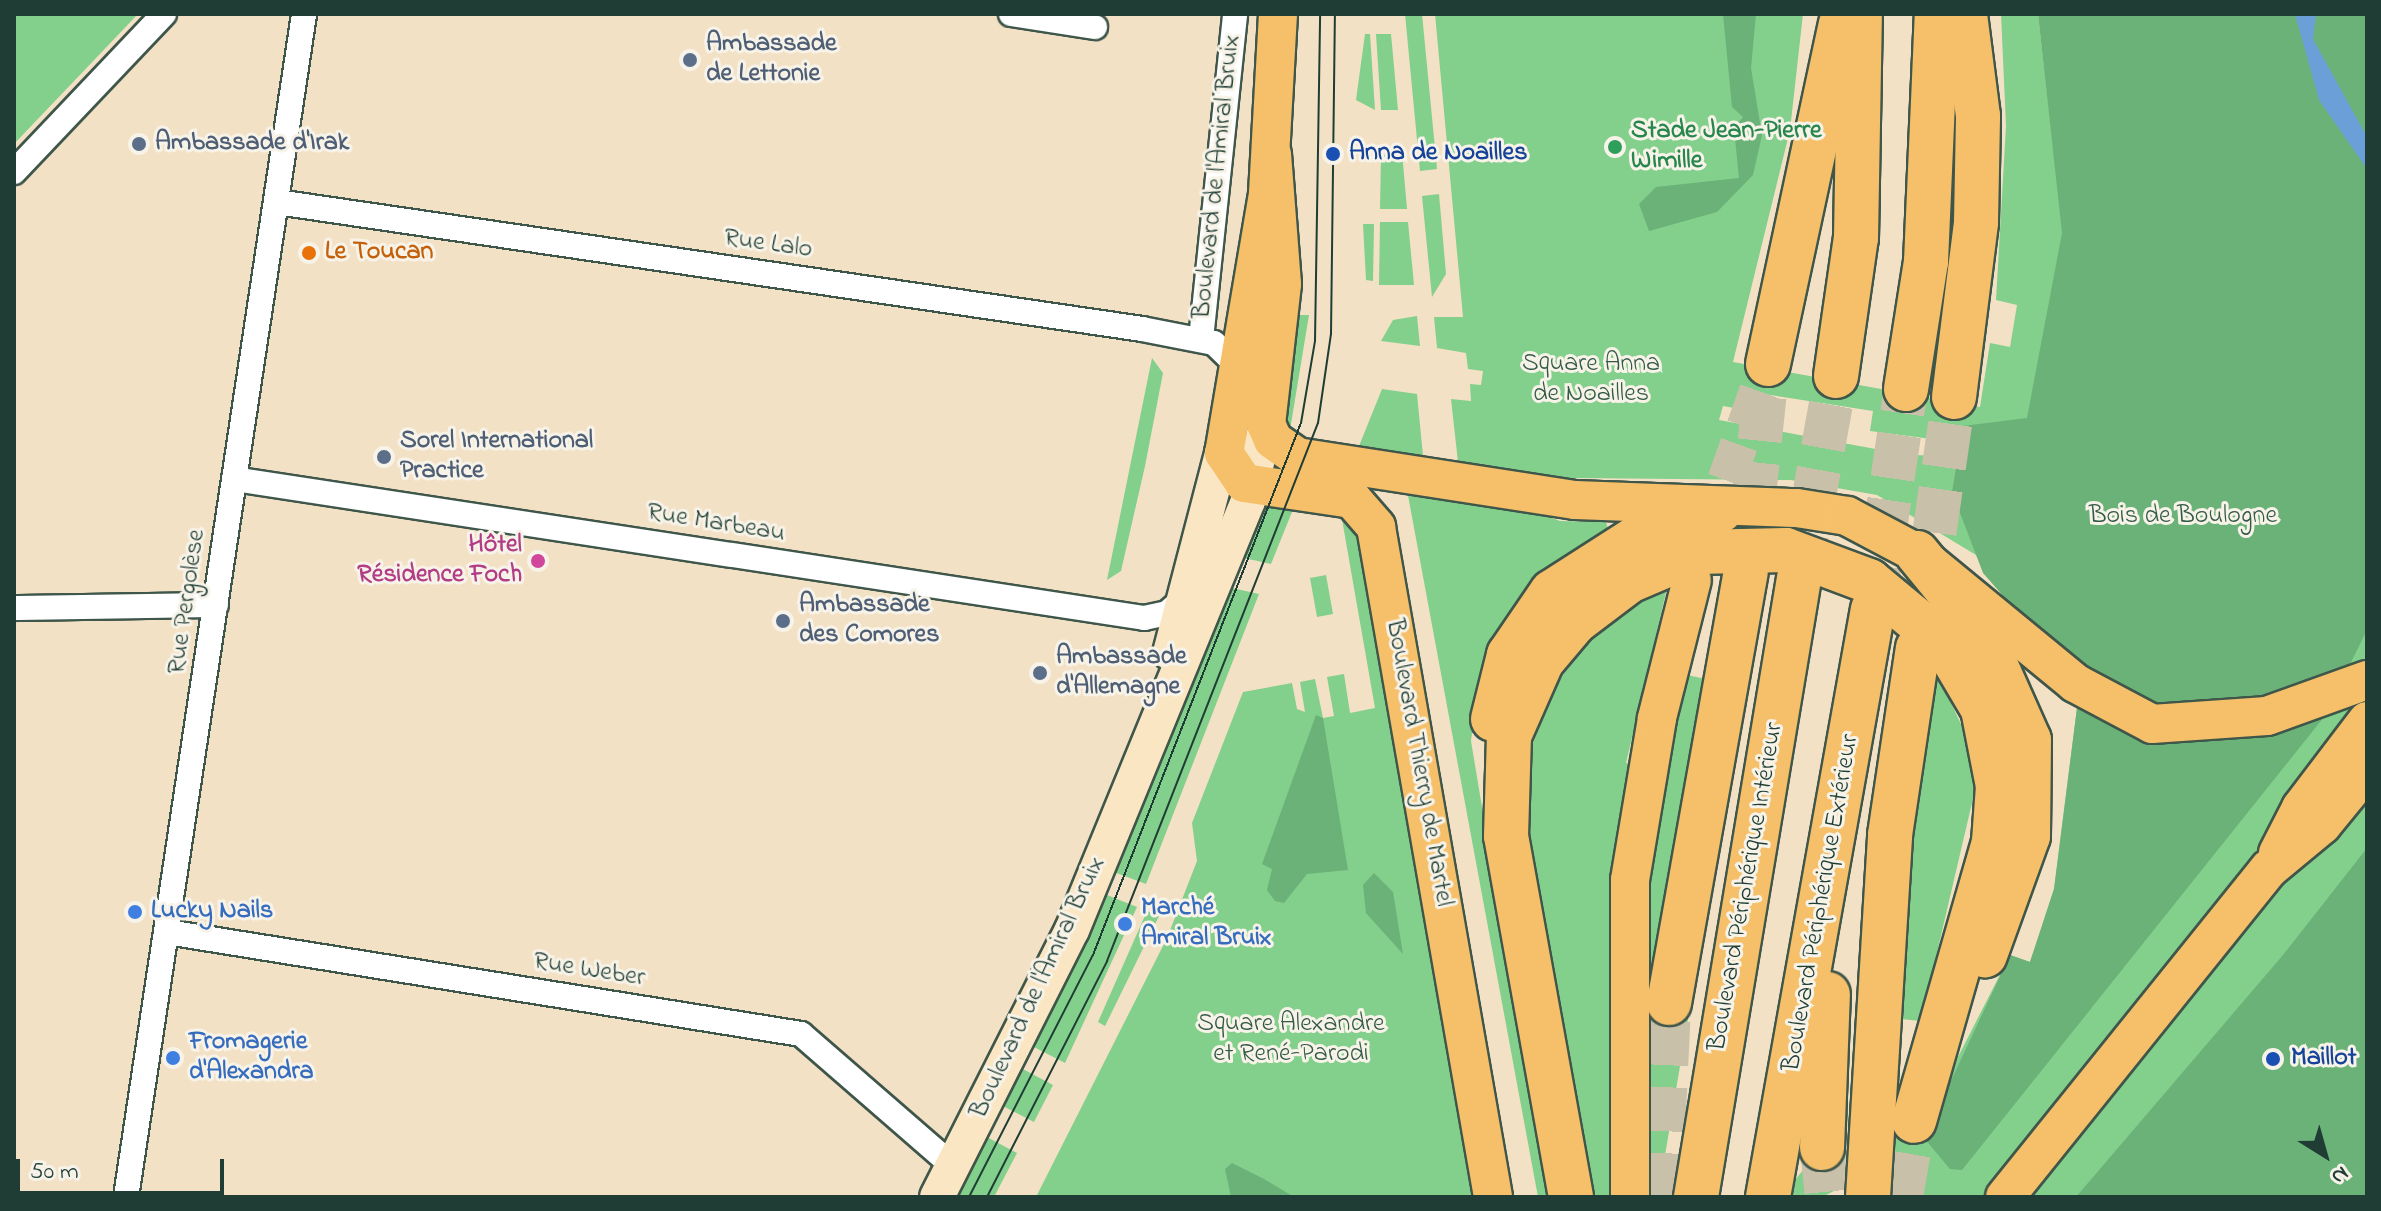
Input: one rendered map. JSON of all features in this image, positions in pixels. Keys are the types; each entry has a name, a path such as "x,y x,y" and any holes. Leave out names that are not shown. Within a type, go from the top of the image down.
{"highway":[{"path":"1768,364 1842,14"},
{"path":"1836,376 1856,238 1860,14"},
{"path":"1906,389 1926,262 1937,14"},
{"path":"1954,397 1976,222 1978,116 1965,14"},
{"path":"1571,1197 1506,836 1493,715 1501,674 1526,624 1567,578 1607,552 1667,523 1721,510"},
{"path":"1506,836 1505,765 1521,702 1542,661 1606,595 1677,558 1724,548 1812,555 1869,581 1944,643 1983,709 1995,750 1994,842 1914,1121"},
{"path":"1917,553 1998,662 2020,709 2034,774 2015,886 1931,1069"},
{"path":"1669,1003 1746,572"},
{"name":"Boulevard Périphérique Intérieur","path":"1696,1197 1799,578"},
{"name":"Boulevard Périphérique Extérieur","path":"1768,1197 1873,609"},
{"path":"1868,1197 1890,835 1918,648"},
{"path":"1822,1148 1833,845"}],"main road":[{"name":"Boulevard de l'Amiral Bruix","path":"1226,438 1272,154 1278,14"},
{"name":"Boulevard de l'Amiral Bruix","path":"1266,424 1282,284 1272,154"},
{"path":"1266,424 1273,440 1297,457 1355,469 1575,500 1721,510 1786,507 1847,516 1917,553 2075,683 2152,724 2267,716 2367,680"},
{"path":"1226,438 1226,464 1253,485"},
{"name":"Boulevard Thierry de Martel","path":"1355,469 1378,481 1393,501 1518,1197"},
{"name":"Boulevard Thierry de Martel","path":"1253,485 1352,499 1376,527 1493,1197"},
{"path":"1630,1197 1624,968 1647,768 1692,580"},
{"path":"2005,1197 2269,869 2301,808 2367,721"},
{"path":"2269,869 2322,825 2367,770"}],"street":[{"path":"14,172 164,14"},
{"name":"Rue Pergolèse","path":"126,1197 304,14"},
{"path":"1011,14 1095,27"},
{"name":"Boulevard de l'Amiral Bruix","path":"1201,339 1235,14"},
{"name":"Rue Lalo","path":"277,202 1201,339 1223,347 1239,367"},
{"name":"Boulevard de l'Amiral Bruix","path":"937,1197 1072,930 1150,731 1253,485 1266,424"},
{"name":"Boulevard de l'Amiral Bruix","path":"1150,731 1226,438"},
{"name":"Rue Marbeau","path":"234,479 1144,618 1167,613 1183,599"},
{"path":"14,608 216,605"},
{"name":"Rue Weber","path":"167,932 801,1034 954,1167"}],"green space":[{"path":"14,14 138,14 14,144"},
{"path":"1405,14 1422,14 1437,169 1420,171"},
{"name":"Bois de Boulogne","path":"1435,14 1803,14 1790,130 1733,362 1980,407 1990,343 2010,347 2017,305 1996,300 2006,126 2001,14 2038,14 2057,182 2367,14 2367,1197 1886,1197 1894,1112 1936,1125 1958,1057 2010,955 2030,962 2054,889 2078,700 1976,555 1877,495 1791,480 1576,478 1575,486 1459,471 1451,399 1471,401 1470,384 1481,385 1483,371 1468,369 1466,353 1437,348 1434,317 1463,317","holes":["1764,394 1873,411 1870,431 1939,440 1961,435 1958,456 1908,455 1719,420 1723,406 1761,413"]},
{"path":"1723,14 1756,14 1751,68 1762,135 1753,175 1717,212 1649,231 1639,204 1656,187 1739,178 1734,128 1743,117 1732,107"},
{"name":"Bois de Boulogne","path":"2038,14 2367,14 2367,630 2324,717 1962,1170 1950,1169 1924,1138 2010,955 2030,962 2054,889 2078,700 2034,631 1983,573 1952,492 1963,426 2027,418 2062,233"},
{"path":"1365,34 1370,34 1375,110 1356,100"},
{"path":"1376,34 1391,34 1398,110 1381,110"},
{"path":"1402,152 1407,209 1380,209 1381,155"},
{"path":"1439,194 1446,274 1432,297 1422,196"},
{"path":"1380,222 1408,222 1414,285 1379,285"},
{"path":"1363,224 1374,224 1373,281 1366,280"},
{"path":"1289,315 1309,315 1289,436 1284,429"},
{"path":"1417,316 1420,346 1381,341 1393,320"},
{"path":"1152,358 1163,373 1145,466 1121,571 1107,580"},
{"path":"1382,389 1417,394 1424,466 1355,456"},
{"path":"1407,490 1520,506 1560,521 1606,522 1609,532 1562,561 1475,710 1471,741 1547,1197 1538,1197"},
{"path":"1298,497 1271,564 1235,556 1260,504"},
{"name":"Square Alexandre et René-Parodi","path":"1340,508 1359,525 1477,1197 1036,1197 1167,938 1197,861 1192,823 1243,692 1292,683 1297,709 1305,712 1300,682 1315,679 1323,718 1334,716 1327,677 1344,674 1350,713 1375,708"},
{"path":"1326,575 1333,614 1317,617 1310,578"},
{"path":"1223,586 1259,594 1146,884 1111,871"},
{"path":"1667,588 1626,763 1666,771 1687,675 1706,679 1636,1059 1697,965 1658,1197 1591,1197 1528,834 1529,754 1554,687 1586,644 1612,619"},
{"path":"1936,671 1966,735 1975,790 1921,1021 1900,1019 1913,812"},
{"path":"1316,715 1323,718 1348,870 1307,874 1284,903 1275,901 1267,890 1272,869 1262,864"},
{"path":"2367,848 2367,1197 2076,1197 2283,955"},
{"path":"1374,873 1393,892 1403,954 1366,913 1363,885"},
{"path":"1102,893 1137,907 1065,1063 1032,1046"},
{"path":"1147,911 1159,916 1105,1026 1098,1022"},
{"path":"1021,1068 1053,1085 1034,1122 1001,1105"},
{"path":"1848,1112 1844,1186 1822,1197 1782,1197"},
{"path":"985,1136 1017,1153 994,1197 952,1197"},
{"path":"1232,1163 1294,1197 1231,1197 1225,1169"}],"water":[{"path":"2295,14 2316,14 2313,39 2367,137 2367,169 2319,100"}],"tunnel":[{"path":"1707,534 1768,364"},
{"path":"1746,572 1768,364"},
{"path":"1799,578 1836,376"},
{"path":"1873,609 1906,389"},
{"path":"1925,598 1954,397"},
{"path":"1660,1197 1669,1003"},
{"path":"1901,1197 1914,1121"},
{"path":"1822,1148 1827,1197"}],"tram line":[{"path":"969,1197 1093,955 1301,423 1315,341 1320,14"},
{"path":"987,1197 1107,961 1318,423 1331,334 1335,14"}],"place":[{"name":"Ambassade de Lettonie","path":"690,60"},
{"name":"Ambassade d'Irak","path":"139,144"},
{"name":"Stade Jean-Pierre Wimille","path":"1615,147"},
{"name":"Anna de Noailles","path":"1333,154"},
{"name":"Le Toucan","path":"309,253"},
{"name":"Sorel International Practice","path":"384,457"},
{"name":"Hôtel Résidence Foch","path":"538,561"},
{"name":"Ambassade des Comores","path":"783,621"},
{"name":"Ambassade d'Allemagne","path":"1040,673"},
{"name":"Lucky Nails","path":"135,912"},
{"name":"Marché Amiral Bruix","path":"1125,924"},
{"name":"Fromagerie d'Alexandra","path":"173,1058"},
{"name":"Maillot","path":"2273,1059"}],"park label":[{"name":"Square Anna de Noailles","path":"1591,380"}]}
